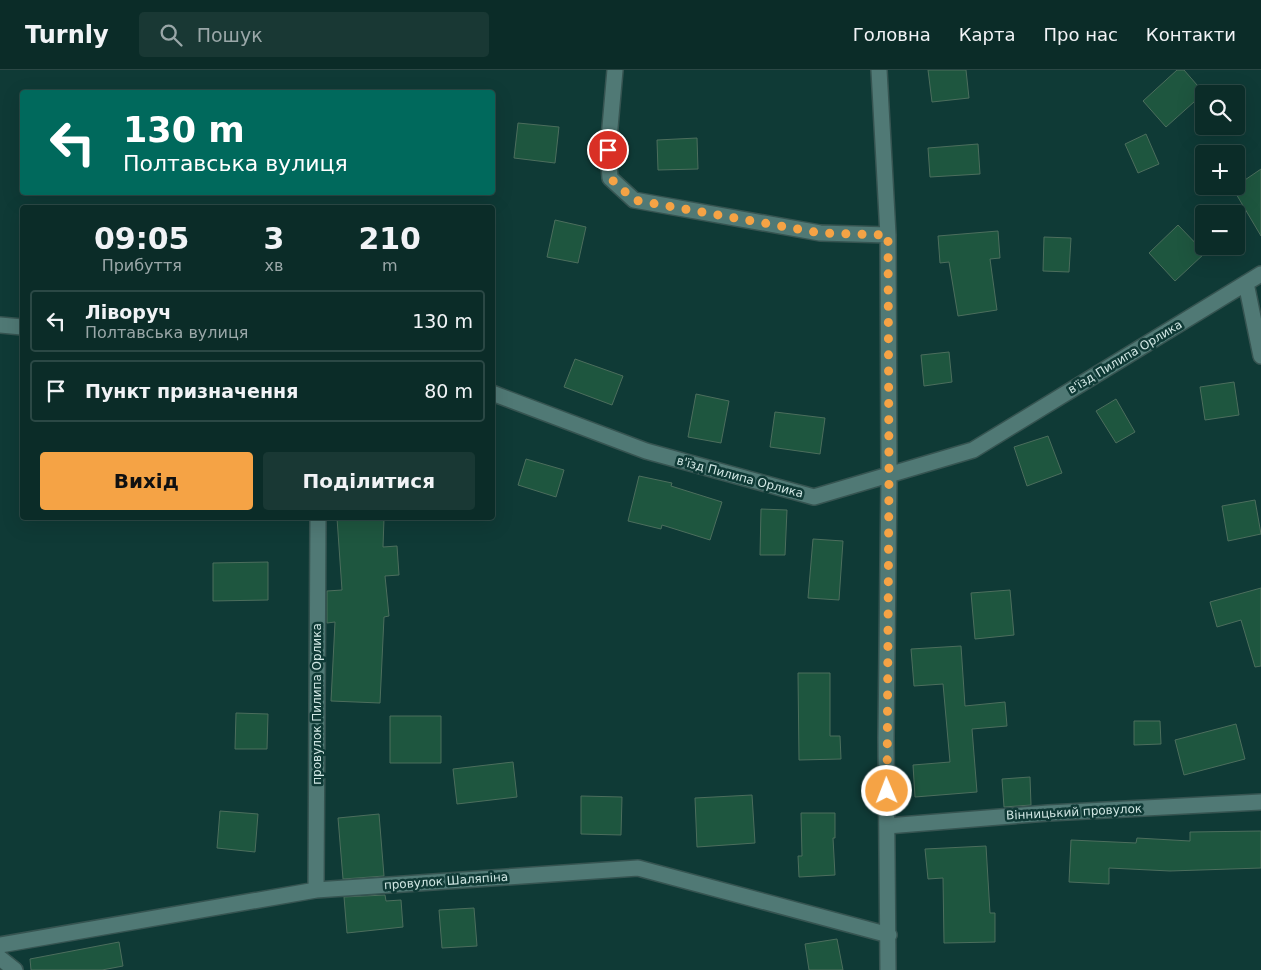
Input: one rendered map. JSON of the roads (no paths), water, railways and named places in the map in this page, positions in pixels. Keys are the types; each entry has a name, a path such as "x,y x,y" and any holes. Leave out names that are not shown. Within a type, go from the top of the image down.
{"street":[{"path":"615,70 608,150 610,178 634,200 820,233 888,235"},
{"path":"879,70 888,235 888,970"},
{"name":"в'їзд Пилипа Орлика","path":"495,394 646,452 814,497 973,450 1261,274"},
{"path":"1246,283 1261,356"},
{"path":"0,325 20,327"},
{"name":"провулок Пилипа Орлика","path":"316,890 318,520"},
{"name":"Вінницький провулок","path":"887,826 1048,813 1261,802"},
{"name":"провулок Шаляпіна","path":"0,945 316,890 638,868 889,935"},
{"path":"0,958 15,970"}]}
